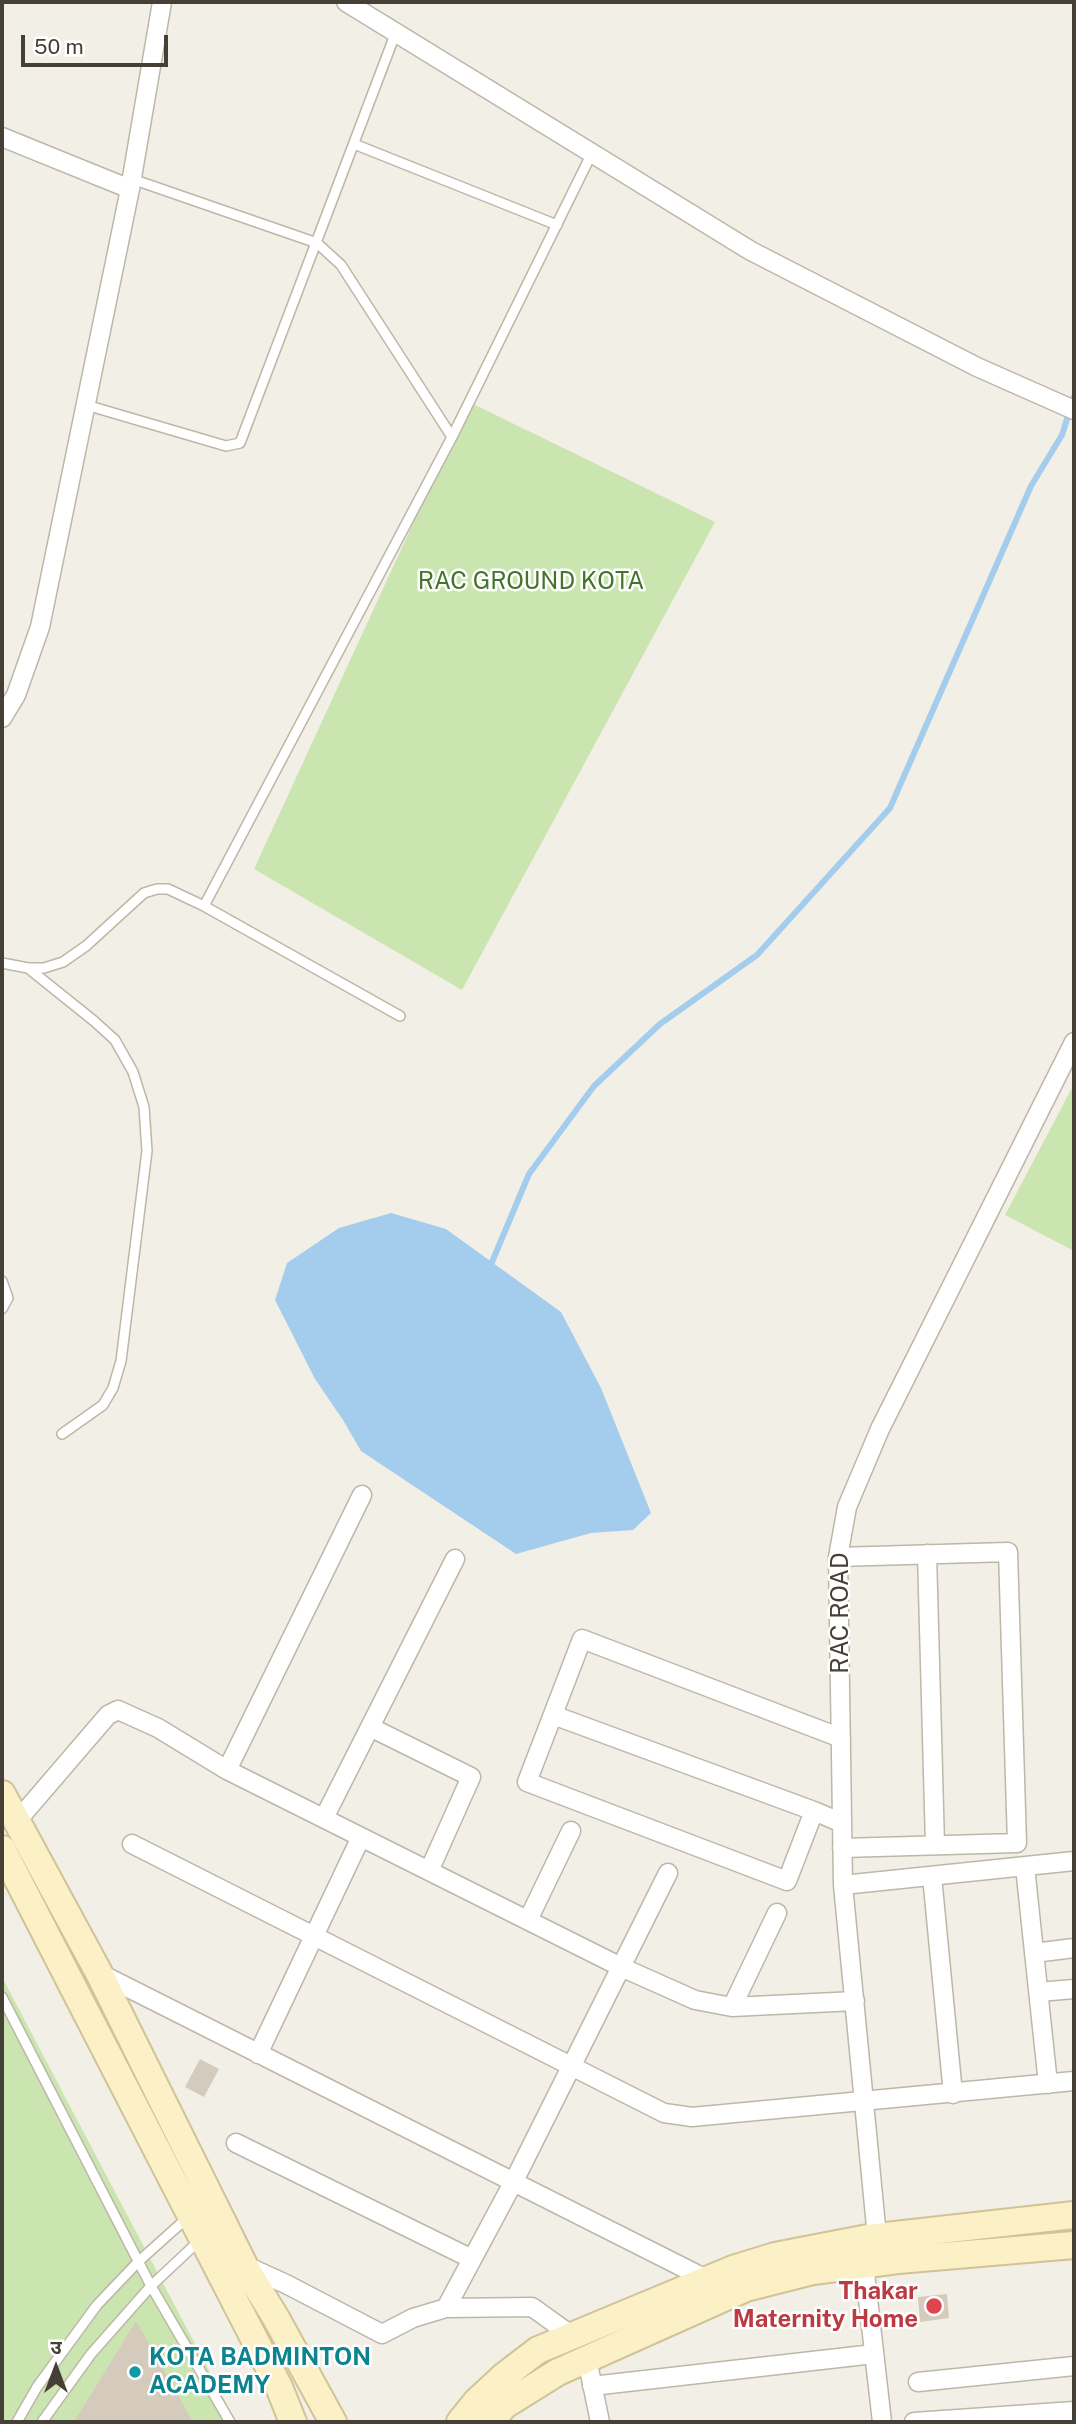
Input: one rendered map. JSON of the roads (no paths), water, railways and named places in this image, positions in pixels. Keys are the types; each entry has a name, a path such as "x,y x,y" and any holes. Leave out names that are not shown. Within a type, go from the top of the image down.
{"street":[{"path":"2,718 16,695 40,627 131,184 162,2"},
{"path":"346,2 751,251 999,377 1074,411"},
{"path":"2,137 131,184"},
{"name":"RAC ROAD","path":"877,2236 843,1885 838,1557 847,1507 880,1429 1074,1042"},
{"path":"228,1770 362,1495"},
{"path":"838,1557 1008,1552 1017,1829 1017,1843 842,1848"},
{"path":"927,1554 935,1845"},
{"path":"324,1818 456,1559"},
{"path":"814,1811 788,1881 527,1782 582,1639 841,1738"},
{"path":"17,1821 113,1711 118,1710 158,1728 228,1770 361,1837 621,1967 695,2000 732,2007 855,2001"},
{"path":"553,1715 842,1823"},
{"path":"370,1727 471,1777 429,1871"},
{"path":"2,1794 99,1973 246,2269 333,2422"},
{"path":"528,1920 571,1831"},
{"path":"258,2054 361,1837"},
{"path":"132,1844 664,2113 692,2117 864,2103 1074,2081"},
{"path":"2,1849 196,2226 290,2418"},
{"path":"843,1885 1074,1861"},
{"path":"1025,1867 1048,2084"},
{"path":"446,2308 514,2181 668,1873"},
{"path":"932,1876 953,2094"},
{"path":"732,2007 776,1913"},
{"path":"1034,1953 1074,1948"},
{"path":"99,1973 709,2280 731,2294"},
{"path":"1038,1992 1074,1989"},
{"path":"236,2143 472,2259"},
{"path":"460,2422 477,2401 504,2376 538,2350 775,2256 877,2236 1074,2215"},
{"path":"497,2419 505,2405 558,2372 746,2288 813,2271 864,2264 1074,2245"},
{"path":"864,2264 882,2422"},
{"path":"246,2269 253,2269 286,2284 382,2334 413,2318 446,2308 532,2307 571,2335"},
{"path":"592,2386 874,2354"},
{"path":"587,2359 600,2422"},
{"path":"918,2382 1074,2365"},
{"path":"915,2422 1074,2411"}],"lane":[{"path":"86,405 226,446 240,443 396,32"},
{"path":"354,144 556,225"},
{"path":"204,906 452,437 592,153"},
{"path":"131,184 317,243 341,265 452,437"},
{"path":"2,963 44,968 63,962 86,946 144,893 168,889 204,906 400,1016"},
{"path":"28,968 115,1041 133,1072 144,1107 146,1129 147,1151 121,1361 113,1388 103,1405 62,1434"},
{"path":"2,1281 8,1298 2,1310"},
{"path":"2,1997 151,2286 230,2422"},
{"path":"17,2422 37,2387 97,2305 139,2261 196,2226"},
{"path":"42,2422 92,2354 151,2286 196,2226"}],"water":[{"path":"391,1213 446,1229 561,1312 601,1388 651,1513 633,1530 591,1533 516,1554 361,1451 315,1379 275,1300 287,1263 339,1228"}],"waterway":[{"path":"492,1262 529,1174 594,1086 660,1024 757,955 890,808 1031,486 1062,435 1074,397"}],"place":[{"name":"Thakar Maternity Home","path":"934,2306"},
{"name":"KOTA BADMINTON ACADEMY","path":"135,2372"}],"park label":[{"name":"RAC GROUND KOTA","path":"531,582"}]}
